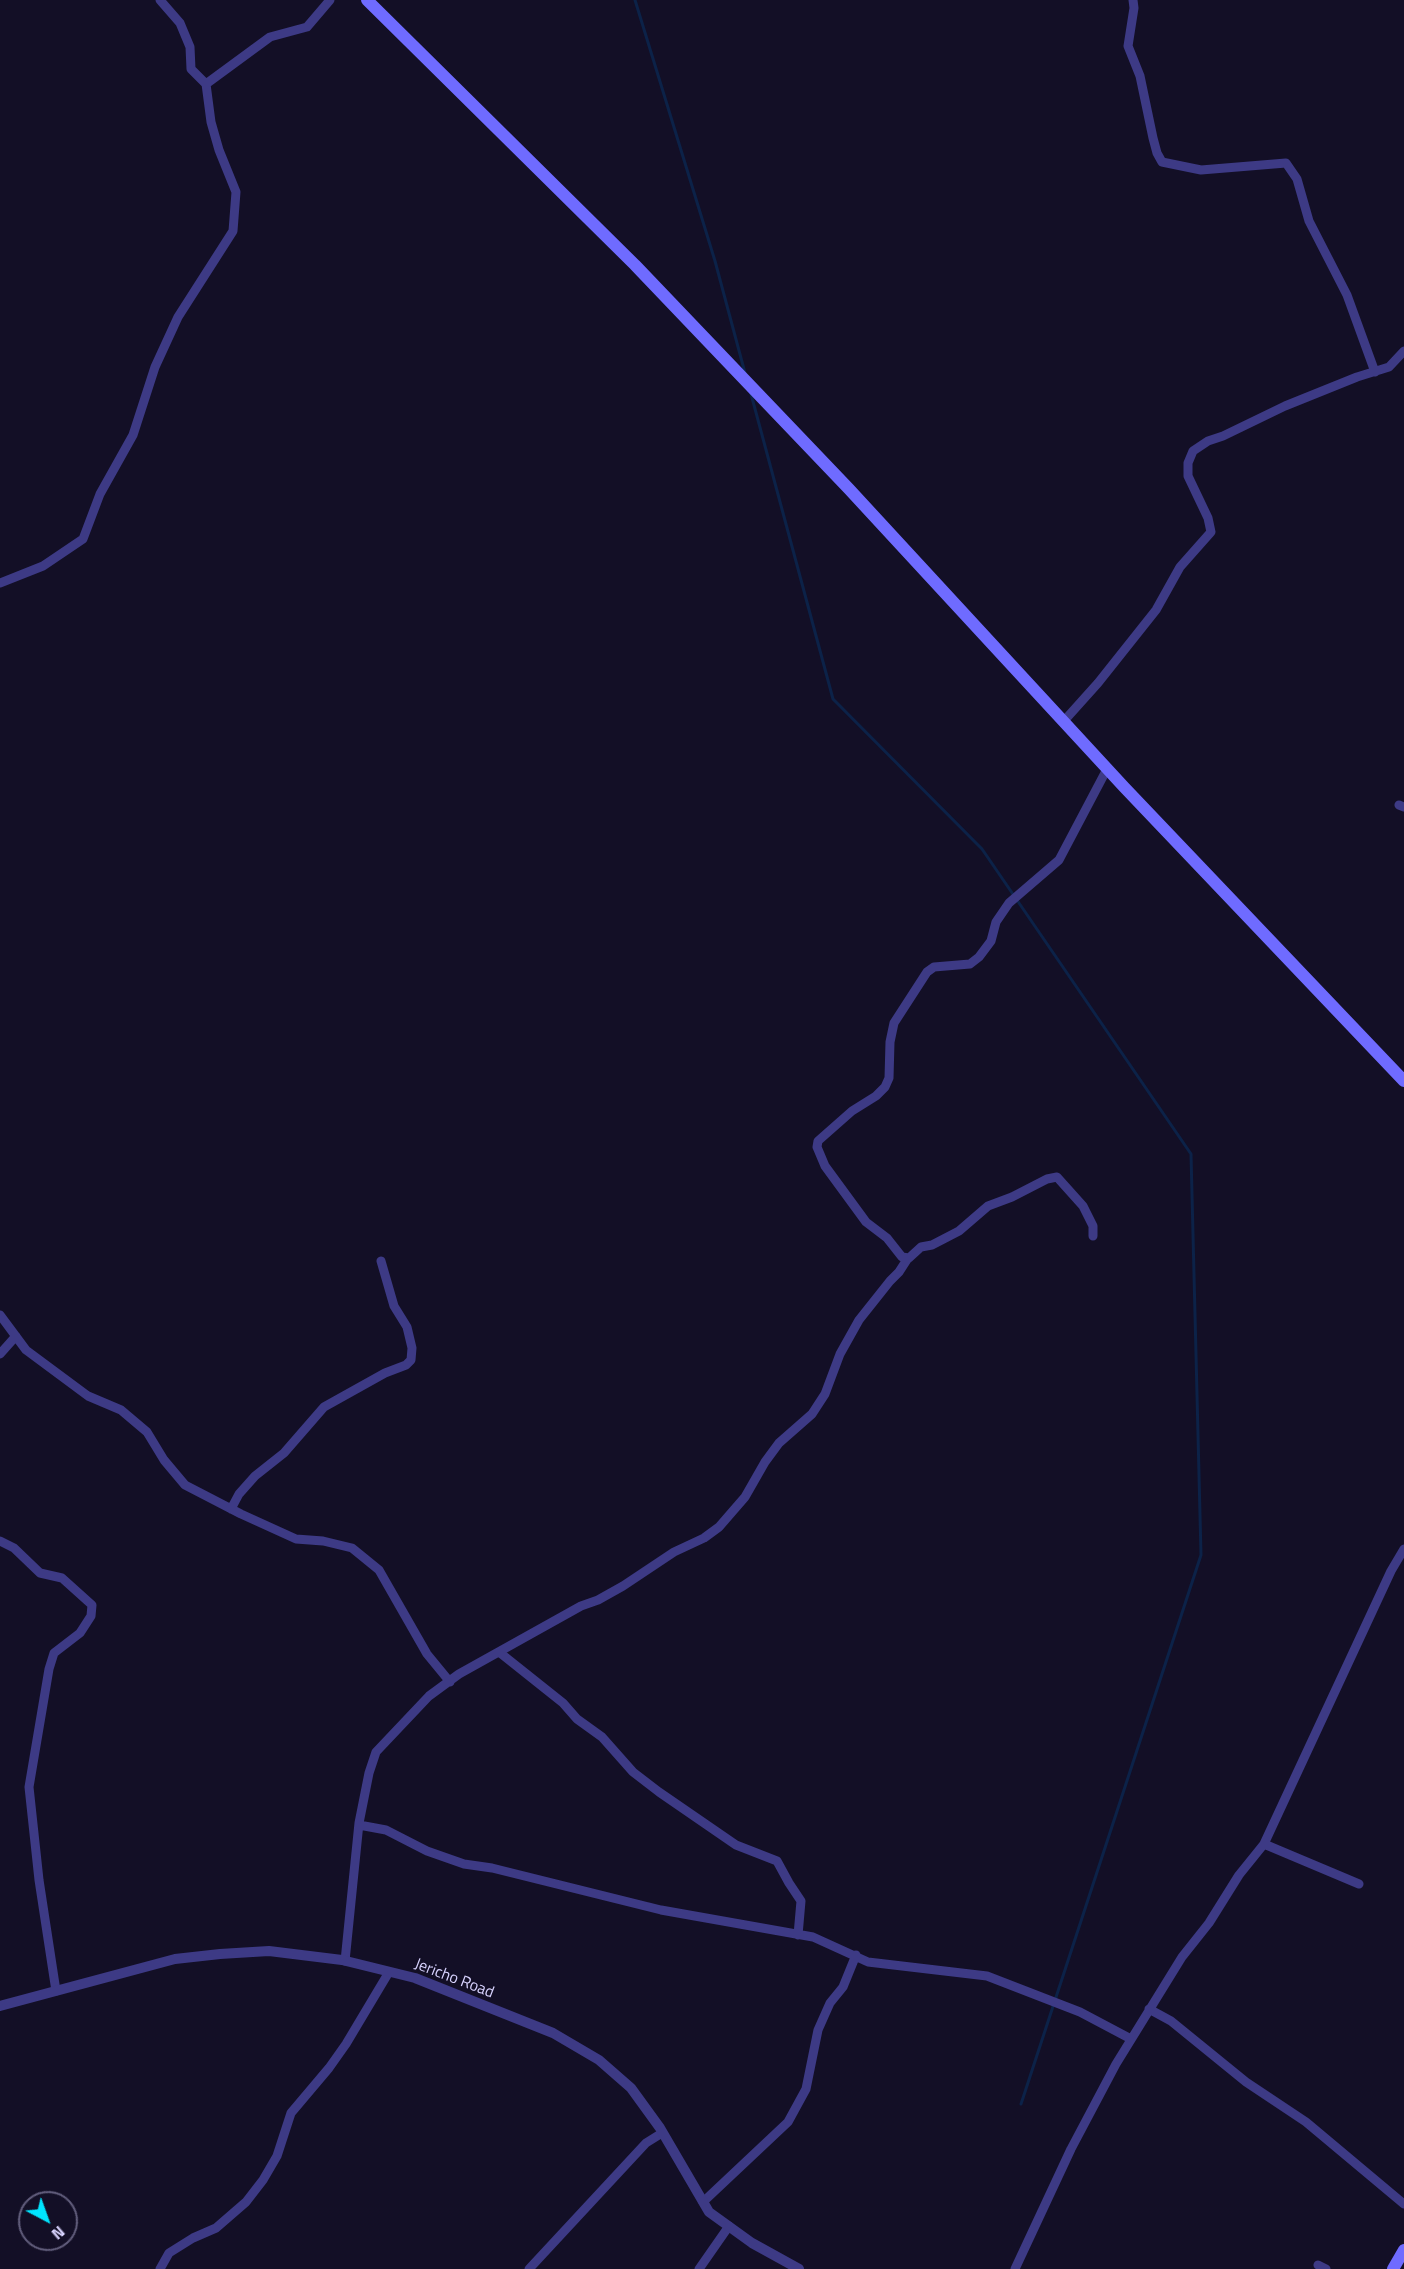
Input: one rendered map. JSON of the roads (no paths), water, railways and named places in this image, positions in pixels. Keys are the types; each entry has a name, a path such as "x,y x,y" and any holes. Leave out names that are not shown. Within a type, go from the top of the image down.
{"main road":[{"path":"367,0 635,265 849,489 1107,769 1404,1081"},
{"path":"1393,2269 1404,2250"}],"street":[{"path":"0,583 43,566 83,539 100,494 133,435 155,367 177,317 233,231 236,192 219,150 211,122 207,84 191,69 190,47 180,23 160,0"},
{"path":"207,84 270,37 306,27 330,0"},
{"path":"1132,0 1134,8 1128,46 1140,76 1153,138 1162,162 1201,170 1286,164 1298,179 1309,221 1347,295 1375,372"},
{"path":"1063,722 1098,683 1156,610 1180,567 1211,532 1208,518 1188,476 1188,463 1193,451 1208,441 1286,406 1357,377 1389,367 1404,351"},
{"path":"908,1258 902,1257 887,1238 866,1222 825,1166 817,1147 818,1141 852,1111 876,1096 885,1087 889,1078 894,1023 918,984 934,967 969,964 979,957 991,941 996,922 1009,903 1059,860 1107,769"},
{"path":"345,1961 358,1825 369,1773 376,1752 429,1696 459,1674 581,1606 598,1600 674,1552 704,1538 731,1514 745,1497 779,1443 812,1414 825,1394 840,1354 859,1320 908,1258 921,1247 932,1245 959,1231 988,1206 1012,1197 1047,1179 1058,1177 1083,1206 1094,1226 1093,1236"},
{"path":"231,1509 238,1494 255,1476 284,1452 324,1407 385,1373 406,1365 411,1360 412,1348 407,1327 394,1306 381,1261"},
{"path":"0,1316 26,1350 88,1396 121,1410 147,1432 164,1460 185,1485 296,1539 322,1541 352,1548 379,1570 427,1654 450,1682"},
{"path":"0,1354 16,1336"},
{"path":"0,1541 14,1548 40,1573 62,1578 92,1605 91,1616 80,1633 54,1653 49,1669 29,1787 39,1880 56,1991"},
{"path":"1015,2269 1071,2150 1131,2039 1182,1957 1209,1923 1239,1875 1264,1844 1391,1571 1404,1549"},
{"path":"499,1652 555,1696 577,1719 602,1737 633,1773 736,1845 777,1861 801,1901 798,1935"},
{"path":"358,1825 386,1830 427,1851 464,1863 661,1910 813,1937 868,1962 987,1976 1080,2012 1131,2039"},
{"path":"1264,1844 1359,1884"},
{"name":"Jericho Road","path":"0,2006 175,1959 220,1954 269,1951 345,1961 415,1978 553,2033 598,2060 631,2088 662,2133 709,2212 752,2243 799,2269"},
{"path":"703,2202 788,2122 806,2089 818,2030 830,2003 843,1987 856,1955"},
{"path":"160,2269 169,2253 216,2228 246,2202 263,2180 277,2156 291,2113 346,2044 389,1972"},
{"path":"1149,2009 1171,2021 1246,2082 1306,2122 1404,2204"},
{"path":"529,2269 646,2142 662,2133"},
{"path":"699,2269 729,2226"}],"waterway":[{"path":"635,0 715,261 745,373"},
{"path":"751,394 833,699 982,849 1191,1154 1201,1555 1021,2104"}]}
